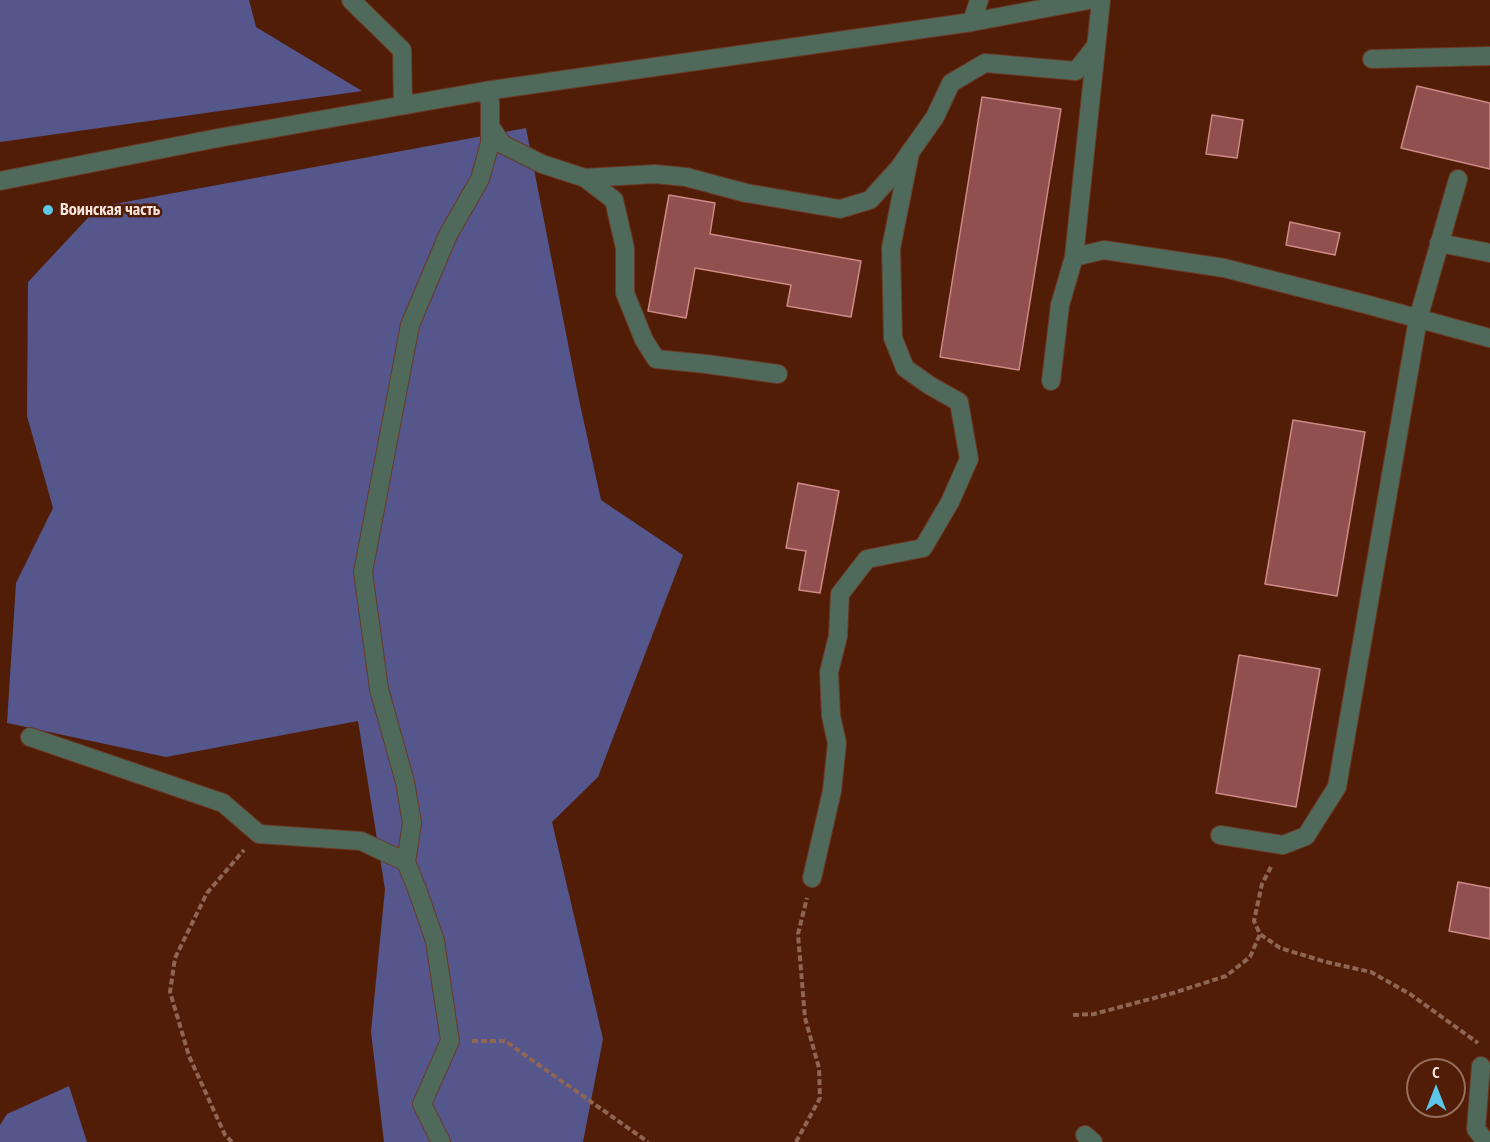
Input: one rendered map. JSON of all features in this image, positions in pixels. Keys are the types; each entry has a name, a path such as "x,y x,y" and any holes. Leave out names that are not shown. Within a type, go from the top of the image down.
{"street":[{"path":"351,0 402,50 403,105"},
{"path":"972,22 978,0"},
{"path":"0,181 218,138 485,91 972,22 1089,0"},
{"path":"1051,381 1060,305 1074,257 1101,0"},
{"path":"585,178 655,174 686,177 746,193 840,209 870,200 899,168 935,117 951,83 985,63 1077,71 1095,47"},
{"path":"1372,59 1490,56"},
{"path":"441,1142 422,1104 450,1041 435,941 406,862 412,823 405,782 379,689 363,572 410,325 448,235 480,179 490,143 490,102 485,91"},
{"path":"490,126 502,144 542,164 585,178 614,200 625,248 625,293 644,340 656,359 778,374"},
{"path":"812,878 832,791 837,743 831,716 829,672 838,636 840,594 867,559 923,548 950,502 969,459 959,402 905,369 893,338 891,248 910,153"},
{"path":"1220,835 1283,845 1306,836 1337,787 1418,319 1458,179"},
{"path":"1439,243 1490,252"},
{"path":"1074,257 1104,250 1224,268 1490,338"},
{"path":"30,737 223,803 259,834 361,841 406,862"},
{"path":"1481,1065 1476,1129 1486,1142"}],"path":[{"path":"232,1142 225,1135 189,1056 170,992 175,958 207,893 259,834"},
{"path":"1283,845 1262,884 1254,921 1260,934 1280,948 1326,962 1371,972 1410,994 1480,1045 1481,1065"},
{"path":"796,1142 820,1098 819,1068 805,1018 798,934 812,878"},
{"path":"1073,1015 1094,1014 1226,976 1250,957 1260,934"},
{"path":"450,1041 505,1041 648,1142"}],"shaded area":[{"path":"0,0 249,0 256,27 362,91 0,142"},
{"path":"526,128 601,500 683,555 598,777 552,822 603,1039 583,1142 384,1142 371,1032 385,889 358,721 166,757 7,723 16,583 53,508 27,416 28,282 98,207"},
{"path":"69,1086 87,1142 0,1142 0,1125 7,1114"}],"building":[{"path":"1417,86 1490,103 1490,169 1401,148"},
{"path":"982,97 1061,109 1019,370 940,357"},
{"path":"1212,115 1243,120 1237,158 1206,154"},
{"path":"669,195 715,203 710,234 861,261 851,317 787,306 791,285 695,268 686,318 648,311"},
{"path":"1290,222 1340,233 1335,255 1286,245"},
{"path":"1293,420 1365,432 1337,596 1265,584"},
{"path":"798,483 839,491 820,593 799,590 806,551 786,548"},
{"path":"1239,655 1320,669 1296,807 1216,793"},
{"path":"1458,882 1490,888 1490,939 1449,931"}],"place":[{"name":"Воинская часть","path":"48,210"}]}
